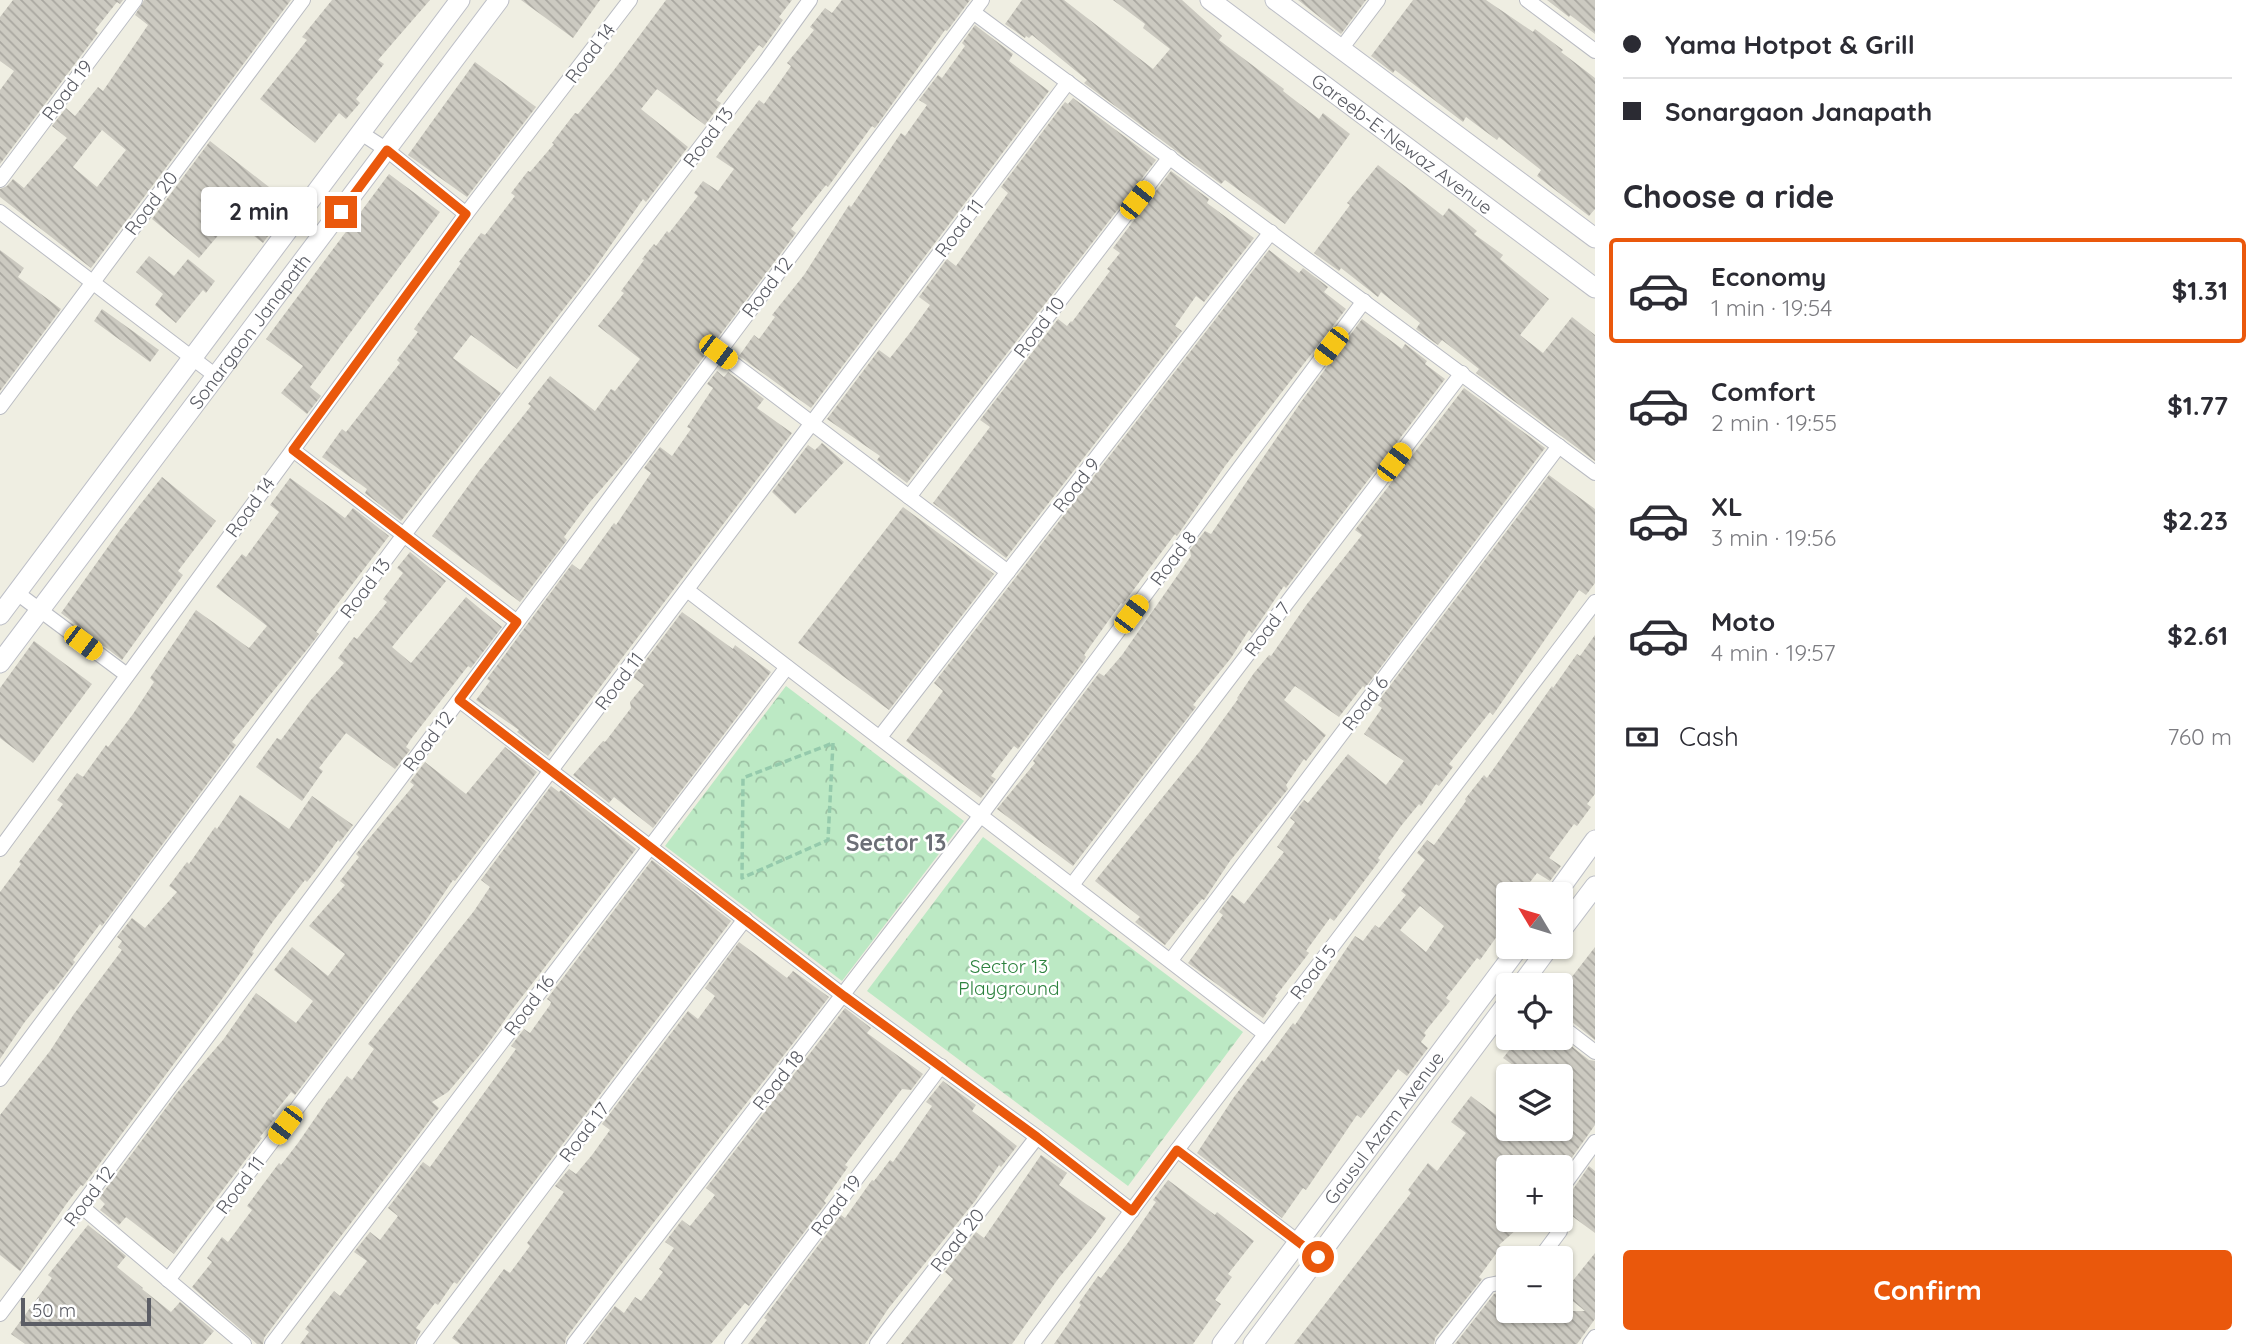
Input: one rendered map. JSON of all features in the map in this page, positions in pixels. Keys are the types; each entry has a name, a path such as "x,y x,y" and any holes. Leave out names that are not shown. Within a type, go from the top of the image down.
{"street":[{"name":"Road 19","path":"0,180 135,0"},
{"name":"Road 20","path":"0,407 303,0"},
{"name":"Sonargaon Janapath","path":"0,615 460,0"},
{"name":"Sonargaon Janapath","path":"0,663 499,0"},
{"name":"Road 14","path":"0,849 466,214 630,0"},
{"name":"Road 13","path":"0,1079 403,536 810,0"},
{"name":"Gareeb-E-Newaz Avenue","path":"1275,0 1595,238"},
{"path":"1341,49 1378,0"},
{"path":"1527,0 1595,51"},
{"name":"Gareeb-E-Newaz Avenue","path":"1219,2 1595,288"},
{"path":"977,6 1069,82 1595,472"},
{"name":"Road 12","path":"0,1314 977,6"},
{"name":"Road 11","path":"168,1280 1069,82"},
{"path":"361,133 387,150 466,214"},
{"name":"Road 10","path":"909,497 1170,157"},
{"path":"0,212 216,376"},
{"name":"Road 9","path":"880,737 1271,232"},
{"name":"Road 8","path":"981,816 1364,301"},
{"path":"718,352 1008,572"},
{"name":"Road 7","path":"1072,885 1461,373"},
{"name":"Road 6","path":"1171,960 1559,446"},
{"path":"293,450 517,622"},
{"path":"687,590 1265,1034"},
{"path":"16,593 127,676"},
{"name":"Road 5","path":"1032,1344 1595,602"},
{"name":"Road 16","path":"272,1344 787,667"},
{"path":"459,700 844,996 1037,1137 1132,1211"},
{"name":"Road 18","path":"574,1344 981,816"},
{"path":"1565,882 1595,840"},
{"path":"1573,915 1595,886"},
{"name":"Road 17","path":"424,1344 745,919"},
{"name":"Gausul Azam Avenue","path":"1222,1344 1510,959"},
{"name":"Gausul Azam Avenue","path":"1253,1344 1496,1018"},
{"path":"1573,1035 1595,1052"},
{"name":"Road 19","path":"732,1344 941,1066"},
{"name":"Road 20","path":"877,1344 1037,1137"},
{"path":"1573,1172 1595,1142"},
{"path":"1177,1150 1318,1257"},
{"path":"81,1206 244,1344"},
{"path":"1443,1344 1489,1285 1496,1284"},
{"path":"1590,1344 1595,1337"}],"path":[{"path":"833,743 828,841 742,878 743,778 833,743"}],"green space":[{"path":"786,686 964,821 842,981 665,846"},
{"name":"Sector 13 Playground","path":"983,837 1243,1032 1128,1186 867,991"}],"building":[{"path":"13,0 123,0 120,4 117,2 95,30 98,33 0,164 0,90 14,71 0,61 0,17"},
{"path":"144,0 291,0 91,268 0,197 0,189 13,179 24,188 67,138 52,126 66,108 75,116 98,87 103,91 148,25 135,15","holes":["102,130 126,150 97,187 73,167"]},
{"path":"332,0 430,0 378,60 384,64 356,99 360,103 346,119 339,113 315,143 260,99 307,40 302,37"},
{"path":"521,0 600,0 573,38"},
{"path":"666,0 792,0 779,17 783,20 763,48 759,45 716,100 721,103 705,125 657,89 641,109 688,147 646,202 643,199 590,275 517,369 471,335 453,358 501,393 401,521 365,493 367,489 322,457 342,429 346,432 400,363 397,360 418,332 414,329 461,263 459,262 481,233 485,235 515,196 511,193 554,144 552,143 575,113 578,114 614,70"},
{"path":"842,0 970,0 947,31 945,30 875,128 872,126 828,187 826,185 791,229 796,233 629,457 590,502 564,537 567,540 520,602 432,536 531,406 528,404 550,376 595,411 611,389 615,391 640,359 598,326 624,293 621,291 644,260 642,259 667,231 669,233 698,196 694,193 703,181 718,191 734,169 716,157 759,100 764,104 791,66 787,63 814,30 810,27 825,8 832,13"},
{"path":"1022,0 1064,0 1153,69 1170,49 1143,28 1145,24 1113,0 1182,0 1222,36 1219,40 1319,119 1323,113 1350,134 1285,224 1225,180 1221,184 1084,83 1087,80 1032,35 1025,38 1005,24"},
{"path":"1298,0 1366,0 1341,34"},
{"path":"1413,0 1486,0 1533,32 1535,29 1595,78 1595,209 1589,216 1537,176 1541,170 1499,137 1497,140 1466,117 1463,122 1395,70 1393,73 1371,56"},
{"path":"1547,0 1595,0 1595,34 1570,15 1569,17"},
{"path":"975,25 1013,54 1009,61 1049,91 811,408 739,356 754,335 759,339 775,317 772,315 804,275 849,205 851,207 901,133 905,136 927,105 919,100 938,75 942,78 965,46 962,43"},
{"path":"475,62 536,107 467,197 408,155"},
{"path":"1073,98 1156,160 907,483 877,460 880,456 827,419 879,350 890,358 909,334 930,305 919,297 947,259 956,266 1008,193 1001,187 1065,102 1068,104"},
{"path":"210,141 283,198 264,222 273,229 263,243 232,219 199,258 152,219"},
{"path":"1378,165 1443,216 1449,208 1477,231 1474,234 1503,255 1500,259 1549,299 1520,335 1543,353 1572,317 1595,335 1595,461 1476,373 1479,369 1442,340 1438,345 1416,329 1420,323 1381,292 1378,297 1341,268 1339,271 1314,253 1350,205 1347,203"},
{"path":"1171,171 1209,199 1207,203 1254,238 1204,302 1196,296 1175,326 1182,331 1006,558 933,503 990,427 980,420 1058,319 1067,326 1072,322 1120,253 1113,248"},
{"path":"389,174 440,212 310,387 321,396 307,414 281,393 303,366 266,339"},
{"path":"0,250 24,268 18,277 61,309 0,391"},
{"path":"1269,250 1299,273 1303,268 1328,287 1324,292 1346,309 1225,466 1177,536 1175,534 1123,604 1121,603 1084,655 1084,661 1018,749 1014,746 991,776 996,779 981,798 906,741 943,691 934,683"},
{"path":"149,256 174,276 188,259 215,281 206,293 203,290 176,323 155,305 163,294 136,272"},
{"path":"102,309 159,350 150,362 94,321"},
{"path":"1362,319 1402,349 1405,344 1445,379 1286,588 1284,586 1252,633 1249,630 1231,658 1193,705 1196,707 1073,866 997,809 1035,763 1033,761 1099,673 1104,676 1122,655 1191,556 1190,550 1205,531 1211,534 1301,402"},
{"path":"717,371 724,377 728,372 764,399 757,408 792,433 548,756 517,732 519,730 476,700 490,681 487,679 572,564 580,570 614,523 616,525 651,473 644,468 660,447 672,456 691,429 687,427 713,388 707,384"},
{"path":"1464,388 1545,448 1365,688 1363,686 1339,717 1295,686 1284,700 1326,735 1306,761 1304,759 1286,785 1288,789 1230,861 1204,900 1202,899 1165,945 1135,922 1140,917 1095,881 1200,751 1254,673 1269,655 1271,656 1307,604 1362,535 1355,530"},
{"path":"822,443 844,462 795,514 772,492 808,445 815,450"},
{"path":"1549,475 1595,509 1595,583 1586,595 1579,590 1493,715 1490,712 1449,764 1453,767 1439,786 1436,784 1421,806 1419,804 1401,826 1378,858 1380,860 1334,921 1330,918 1263,1018 1188,963 1223,915 1219,912 1232,895 1244,904 1284,852 1277,847 1295,822 1290,818 1304,800 1308,803 1348,754 1386,785 1404,761 1364,734 1382,708 1378,705 1382,700 1380,699"},
{"path":"162,477 216,521 178,571 183,575 122,660 61,613 120,530"},
{"path":"290,478 345,518 353,508 389,536 316,632 319,634 232,742 236,745 102,926 100,924 73,960 75,962 53,991 51,989 24,1023 0,1059 0,892 63,804 57,800 77,773 83,777 133,714 154,682 150,678 196,610 249,648 267,626 216,587 242,554 246,557 279,512 270,505"},
{"path":"903,507 994,574 889,710 798,643"},
{"path":"410,552 446,581 392,647 411,663 466,597 502,627 411,739 406,747 410,750 395,769 346,733 319,768 323,771 302,801 256,767 277,738 281,740 310,701 344,663 338,658 387,602 383,599 403,573 397,568"},
{"path":"682,612 733,649 735,645 771,672 653,828 614,797 609,803 573,775 603,741 605,742 631,708 630,702 644,685 633,677"},
{"path":"1595,635 1595,794 1587,804 1591,807 1577,826 1574,824 1549,858 1561,866 1550,881 1537,873 1530,882 1496,882 1496,938 1446,998 1450,1001 1424,1033 1426,1035 1421,1042 1428,1048 1407,1076 1398,1069 1361,1118 1357,1115 1306,1190 1303,1188 1282,1218 1197,1153 1262,1060 1264,1062 1293,1023 1295,1025 1355,936 1363,941 1375,925 1379,928 1406,895 1401,891 1425,860 1417,853 1427,840 1434,845 1465,799 1484,775 1487,778 1577,654 1580,656","holes":["1420,906 1444,926 1426,952 1400,930"]},
{"path":"34,641 92,684 33,763 0,738 0,688"},
{"path":"505,747 537,772 455,881 453,880 422,926 295,1095 291,1092 272,1116 275,1118 260,1137 262,1138 174,1254 126,1217 119,1225 100,1210 105,1204 99,1198 177,1093 223,1040 256,993 296,1023 313,1001 274,970 292,947 328,976 345,954 309,926 345,885 340,881 359,857 356,854 414,785 410,782 425,762 466,794"},
{"path":"551,786 559,792 561,790 636,849 483,1051 448,1092 432,1102 439,1108 264,1338 263,1344 257,1344 192,1287 212,1262 207,1258 222,1237 228,1242 252,1210 247,1206 279,1163 281,1165 298,1143 329,1098 347,1076 352,1080 374,1049 368,1044 474,911 490,887 481,880"},
{"path":"240,795 289,829 312,796 353,825 274,920 222,999 83,1186 81,1185 67,1203 20,1271 0,1255 0,1115 50,1051 122,950 118,947 122,941 117,937 132,918 145,928 177,892 169,886 187,862 189,864 215,827 217,829"},
{"path":"652,860 731,921 457,1284 454,1282 438,1305 435,1303 416,1328 421,1331 414,1344 300,1344 309,1332 305,1329 334,1291 340,1296 367,1261 354,1252 370,1232 380,1240 398,1216 388,1208 423,1162 430,1167 516,1049 511,1046 524,1029 530,1033 550,1005 551,1002 547,999"},
{"path":"739,942 787,978 793,971 829,997 616,1271 566,1338 565,1344 460,1344 452,1338 504,1269 510,1273 530,1246 527,1243 564,1192 555,1186 569,1169 576,1174 592,1155 610,1130 602,1124 688,1011 698,1019 715,996 705,988"},
{"path":"1595,947 1595,1040 1573,1023 1573,975"},
{"path":"845,1008 871,1028 867,1033 923,1074 911,1090 902,1089 845,1165 848,1167 824,1201 826,1203 749,1306 745,1303 711,1344 586,1344 615,1306 624,1313 635,1297 641,1301 663,1272 659,1269 674,1248 665,1242 682,1220 690,1226 715,1195 706,1188"},
{"path":"1573,1047 1589,1060 1595,1061 1595,1125 1573,1156 1496,1155 1496,1232 1514,1232 1500,1246 1496,1246 1496,1254 1479,1277 1482,1279 1435,1338 1434,1344 1294,1344 1411,1193 1408,1190 1428,1163 1437,1171 1466,1133 1451,1122 1471,1096 1496,1115 1496,1141 1573,1141 1573,1064 1512,1064 1503,1058 1509,1050 1573,1050"},
{"path":"943,1081 976,1105 972,1111 1017,1146 1001,1167 999,1165 975,1201 888,1309 865,1344 748,1344 767,1320 764,1318 841,1215 845,1218 872,1180 874,1181 890,1160 893,1162 932,1106 926,1102"},
{"path":"1041,1155 1067,1173 1059,1185 1106,1218 1094,1235 1058,1279 1012,1344 901,1344 953,1279 945,1272 976,1232 984,1238"},
{"path":"1589,1166 1595,1171 1595,1233 1573,1217 1573,1189"},
{"path":"1168,1180 1215,1215 1217,1212 1254,1241 1228,1274 1232,1277 1215,1300 1221,1304 1193,1344 1054,1344 1081,1305 1079,1303 1098,1276 1101,1278 1127,1244"},
{"path":"88,1225 126,1256 117,1267 142,1289 171,1312 180,1302 214,1331 203,1344 25,1344 11,1334 52,1278 48,1275"},
{"path":"1595,1253 1595,1319 1577,1344 1455,1344 1496,1294 1496,1323 1573,1323 1573,1311 1585,1311 1573,1301 1573,1280"}],"district":[{"name":"Sector 13","path":"896,842"}],"route":[{"path":"341,212 387,150 466,214 293,450 517,622 459,700 844,996 1037,1137 1132,1211 1177,1150 1318,1257"}]}
